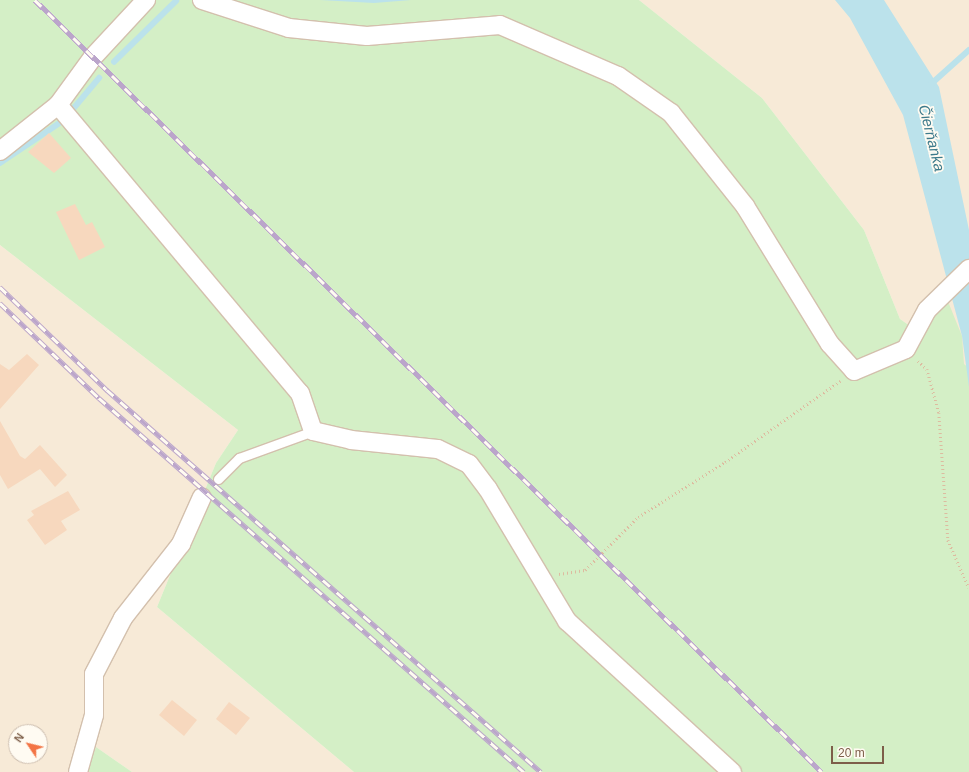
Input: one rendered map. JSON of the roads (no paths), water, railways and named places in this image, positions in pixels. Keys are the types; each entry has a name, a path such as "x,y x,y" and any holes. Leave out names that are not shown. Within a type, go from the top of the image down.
{"street":[{"path":"0,151 58,104 93,57 146,0"},
{"path":"202,0 288,28 367,36 500,25 618,76 671,112 745,206 830,344 854,371 906,349 927,310 969,269"},
{"path":"58,104 300,393 313,431 351,440 438,449 468,464 488,489 538,578 567,621 732,772"},
{"path":"78,772 94,715 94,674 123,618 184,539 202,497"}],"lane":[{"path":"218,479 239,458 313,431"}],"water":[{"path":"320,0 411,0 374,3"},
{"name":"Čierňanka","path":"835,0 884,0 939,87 969,230 969,387 962,336 903,115 850,18"}],"waterway":[{"path":"114,62 176,1"},
{"path":"930,85 969,50"},
{"path":"74,108 99,78"},
{"path":"0,163 58,124"}],"railway":[{"path":"35,0 822,772"},
{"path":"0,287 107,390 541,772"},
{"path":"0,303 99,398 524,772"}]}
